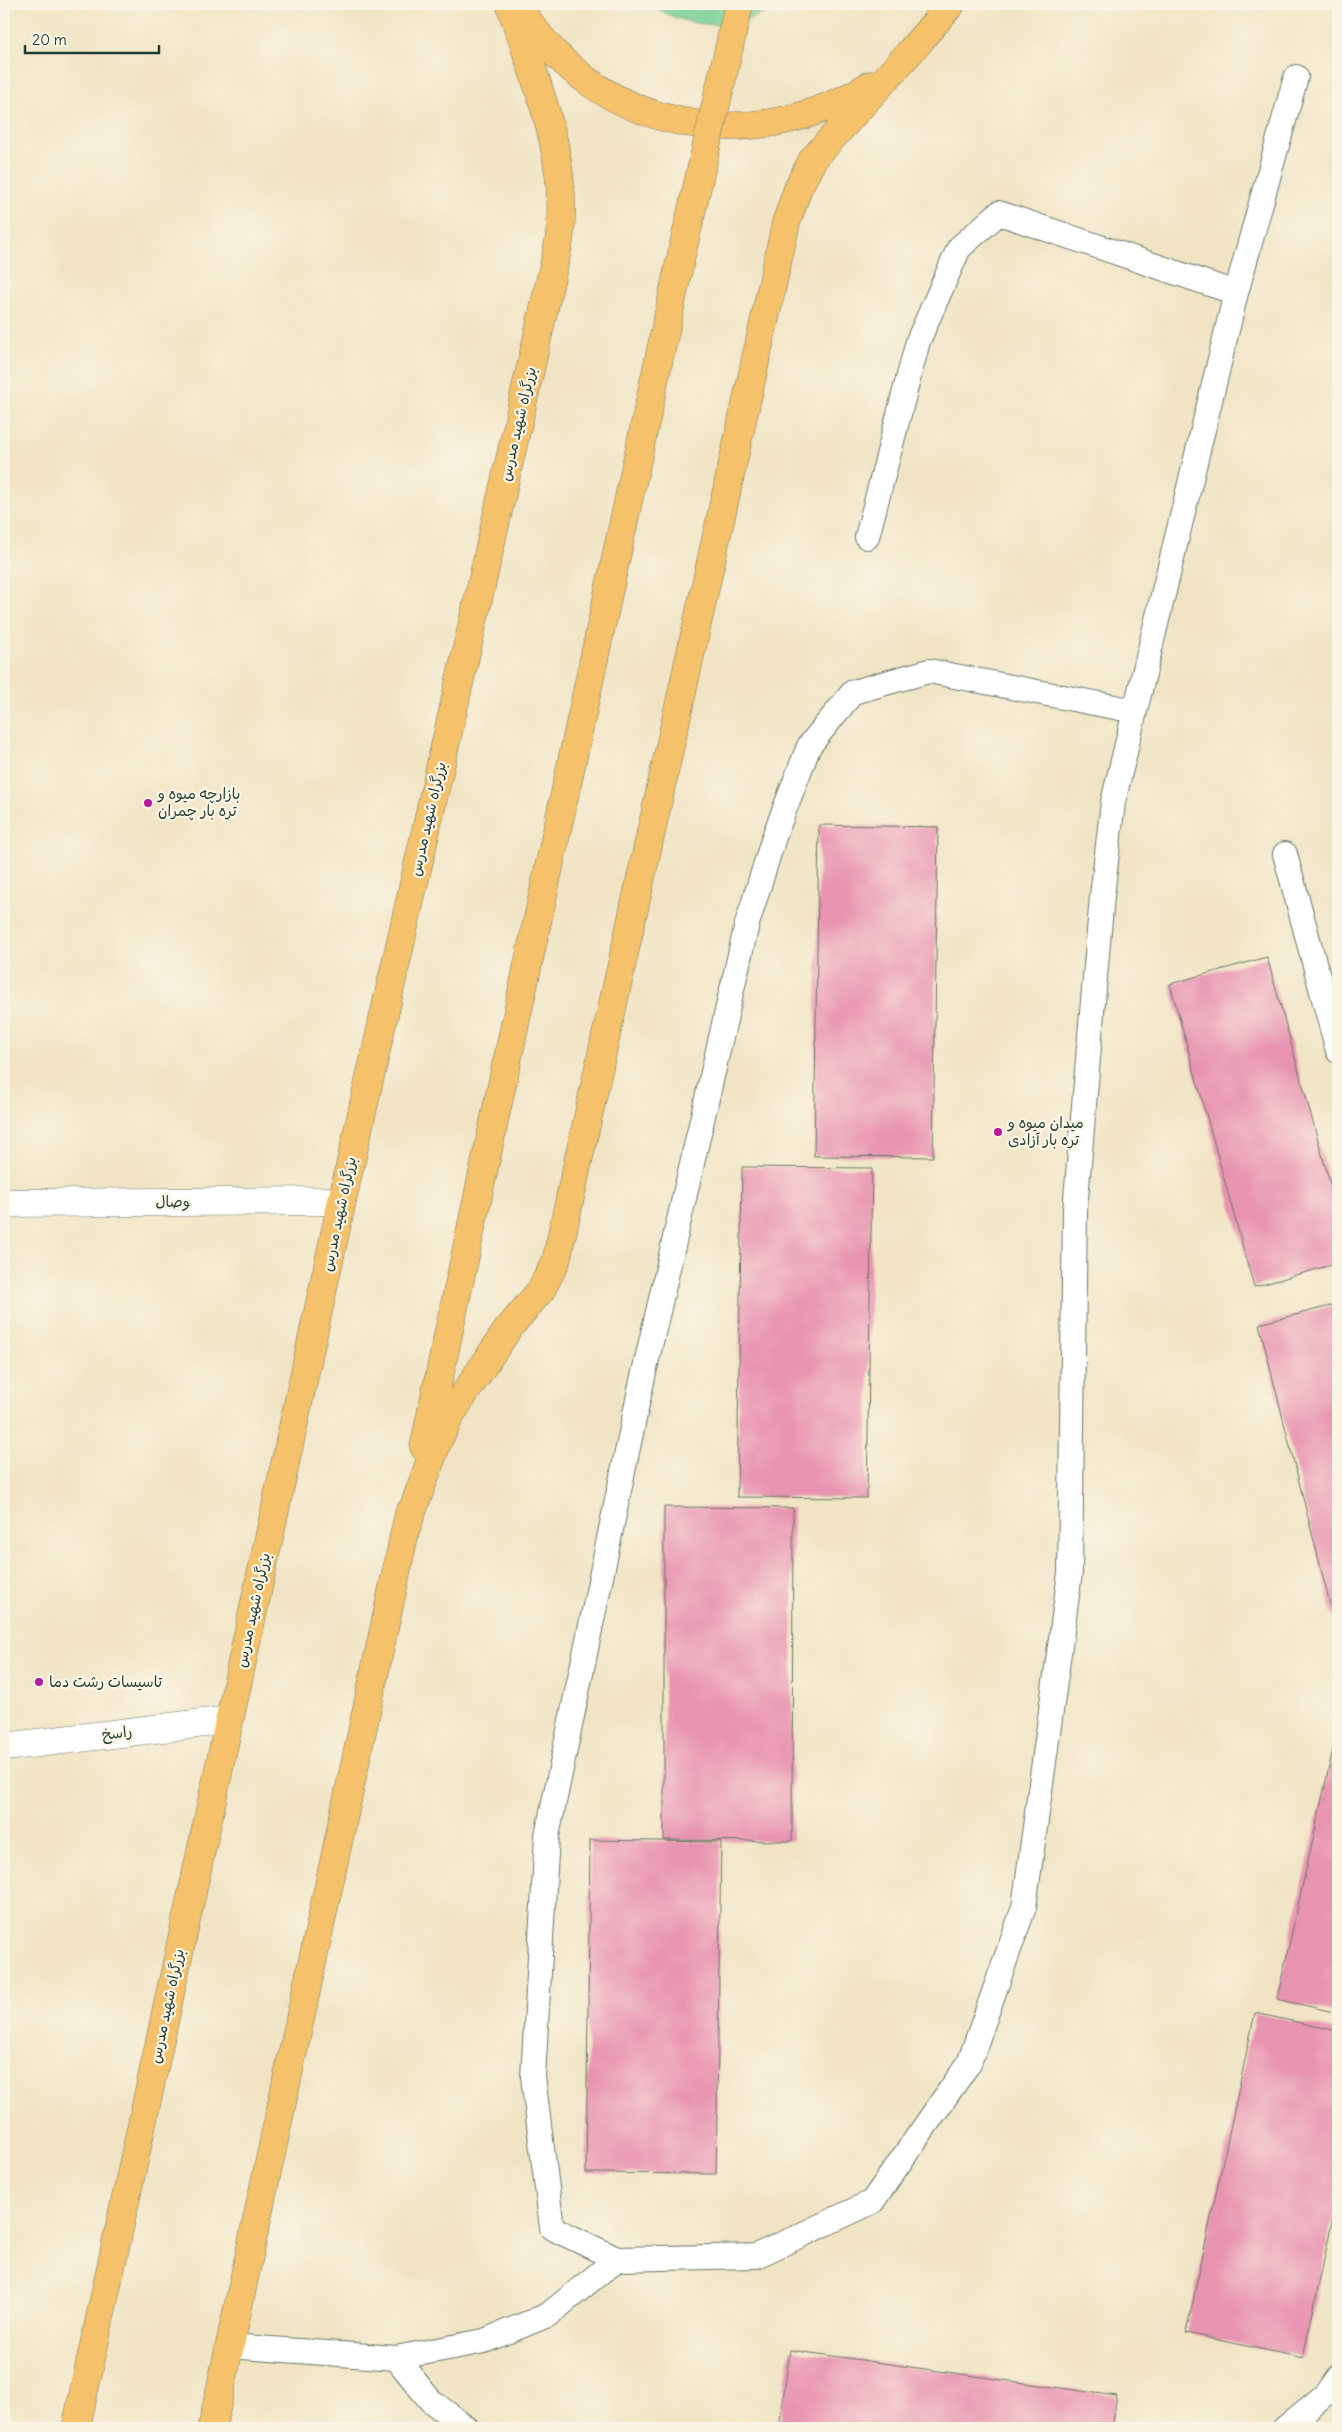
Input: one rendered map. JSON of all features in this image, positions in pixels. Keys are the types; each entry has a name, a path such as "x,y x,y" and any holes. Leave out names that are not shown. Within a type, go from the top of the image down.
{"highway":[{"name":"بزرگراه شهید مدرس","path":"76,2428 342,1201 561,230 561,196 556,151 510,4"},
{"path":"516,4 535,32 558,57 598,88 643,111 675,120 709,126 760,126 793,119 825,108 856,94 884,75 920,40"},
{"path":"212,2428 681,257 739,4"},
{"path":"405,1531 437,1443 452,1414 508,1330 541,1290 556,1261 779,252 793,200 813,159 951,4"}],"street":[{"name":"وصال","path":"4,1203 342,1201"},
{"name":"راسخ","path":"4,1747 229,1720"}],"lane":[{"path":"1135,711 929,671 853,692 809,746 775,834 747,924 643,1380 547,1836 533,2077 552,2228 617,2259 756,2256 872,2202 969,2063 1024,1908 1070,1573 1075,1210 1102,896 1113,802 1135,711 1236,293 1296,78"},
{"path":"867,537 918,341 959,248 999,214 1236,293"},
{"path":"1285,854 1338,1050"},
{"path":"229,2346 396,2358 484,2341 548,2315 617,2259"},
{"path":"396,2358 430,2400 466,2428"},
{"path":"1285,2428 1325,2395 1338,2377"}],"green space":[{"path":"650,4 787,4 741,22 712,25 680,19"}],"building":[{"path":"819,825 938,827 933,1157 814,1156"},
{"path":"1267,957 1338,1212 1338,1263 1254,1287 1170,984"},
{"path":"742,1167 872,1168 867,1498 737,1497"},
{"path":"1338,1304 1338,1636 1259,1324"},
{"path":"664,1507 793,1508 792,1841 664,1840"},
{"path":"1338,1727 1338,2013 1277,1999"},
{"path":"590,1840 721,1842 716,2174 586,2173"},
{"path":"1255,2013 1338,2031 1338,2194 1303,2358 1186,2333"},
{"path":"790,2350 1117,2396 1112,2428 779,2428"}],"place":[{"name":"بازارچه میوه و تره بار چمران","path":"148,803"},
{"name":"میدان میوه و تره بار آزادی","path":"998,1132"},
{"name":"تاسیسات رشت دما","path":"39,1682"}]}
